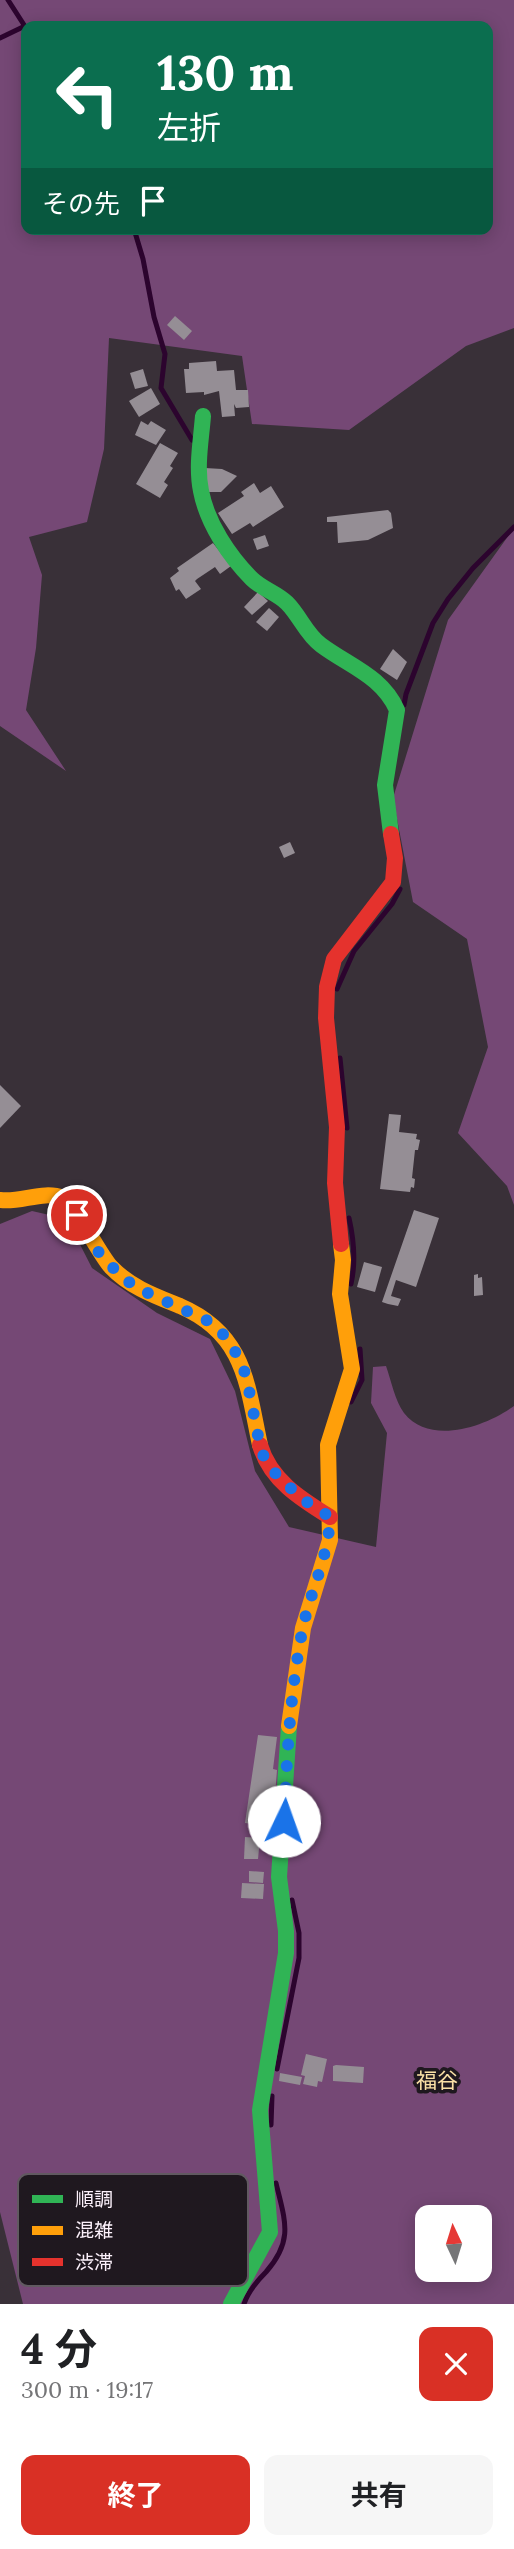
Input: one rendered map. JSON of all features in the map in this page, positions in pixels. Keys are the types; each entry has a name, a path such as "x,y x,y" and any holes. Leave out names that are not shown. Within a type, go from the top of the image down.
{"street":[{"path":"203,416 199,456 201,491 210,516 238,562 259,586 284,601 313,637 380,684 394,700 397,710 385,784 395,872 393,882 334,960 327,987 326,1018 337,1127 335,1183 343,1261 340,1294 352,1358 350,1381 328,1445 330,1540 303,1628 289,1727 279,1877 286,1953 260,2110 270,2232 263,2250 248,2273"},
{"path":"0,1200 61,1196 77,1215 92,1245 118,1273 135,1287 208,1321 222,1333 233,1347 246,1375 261,1451 270,1468 301,1498 330,1517"},
{"path":"231,2304 240,2286"}],"shaded area":[{"path":"0,0 514,0 514,328 466,346 349,430 252,424 242,356 109,338 104,449 87,522 29,537 42,575 36,648 26,710 66,771 0,726"},
{"path":"514,528 514,1205 507,1186 458,1133 488,1047 467,939 413,902 393,798 448,620"},
{"path":"32,1211 67,1219 92,1268 157,1313 210,1339 235,1391 255,1471 289,1527 376,1547 387,1433 371,1403 373,1367 386,1366 404,1413 415,1423 428,1429 458,1430 473,1426 514,1406 514,2304 23,2304 18,2286 248,2286 248,2174 18,2174 18,2284 0,2212 0,1224"}],"building":[{"path":"175,316 192,331 184,340 167,325"},
{"path":"216,361 217,371 234,370 236,390 248,390 249,407 236,408 234,404 235,416 222,417 219,391 204,395 204,392 186,393 184,369 189,369 189,363"},
{"path":"143,369 148,386 135,389 130,373"},
{"path":"151,388 160,404 139,417 129,401"},
{"path":"141,421 148,425 151,421 166,430 156,445 135,435"},
{"path":"160,443 178,453 164,482 168,485 160,498 136,484"},
{"path":"205,468 222,469 237,476 221,492 205,492"},
{"path":"254,483 260,493 271,486 284,507 253,527 250,523 232,534 218,513 244,496 241,492"},
{"path":"388,510 393,528 368,540 338,543 337,522 327,522 327,517"},
{"path":"265,535 269,546 257,550 253,539"},
{"path":"213,543 231,566 220,574 215,567 197,579 195,581 201,589 186,599 179,589 176,591 170,578 179,571 177,568"},
{"path":"258,592 268,601 252,615 244,607"},
{"path":"269,608 279,617 267,631 256,622"},
{"path":"393,649 407,662 397,680 380,669"},
{"path":"290,842 295,853 284,858 279,847"},
{"path":"0,1085 21,1106 0,1128"},
{"path":"389,1114 401,1115 399,1132 417,1134 416,1139 420,1140 418,1150 415,1150 412,1178 415,1179 414,1188 411,1187 410,1192 380,1189"},
{"path":"414,1210 439,1218 416,1287 396,1280 391,1296 401,1299 398,1306 388,1304 382,1302"},
{"path":"364,1262 382,1267 375,1292 357,1287"},
{"path":"478,1274 478,1278 482,1277 483,1295 474,1296 474,1275"},
{"path":"258,1735 277,1737 273,1769 277,1770 273,1821 269,1822 268,1826 245,1823"},
{"path":"245,1837 260,1838 258,1859 244,1859"},
{"path":"249,1871 264,1872 263,1883 249,1882"},
{"path":"242,1883 264,1884 263,1899 241,1898"},
{"path":"306,2054 327,2059 322,2082 318,2081 317,2087 303,2084 305,2076 301,2075"},
{"path":"333,2066 364,2067 363,2083 333,2081"},
{"path":"280,2073 302,2077 300,2085 279,2081"}],"waterway":[{"path":"8,0 22,21"},
{"path":"0,38 21,28"},
{"path":"136,235 165,354 161,388 192,440"},
{"path":"404,705 433,623 473,568 514,527"},
{"path":"337,989 354,951 392,904 400,889"},
{"path":"340,1058 347,1128"},
{"path":"349,1218 354,1251 351,1284"},
{"path":"351,1402 362,1380 360,1349"},
{"path":"277,2069 299,1958 299,1933 292,1900"},
{"path":"271,2125 272,2096"},
{"path":"244,2304 253,2287 275,2261 284,2240 284,2219 276,2183"}],"traffic: fast":[{"path":"203,416 199,463 201,491 208,515 227,549 252,579 287,603 316,641 383,688 397,710 385,785 391,834"},
{"path":"248,2273 270,2232 260,2110 286,1953 279,1877 289,1726"},
{"path":"231,2304 241,2286"}],"traffic: slow":[{"path":"0,1200 48,1195 63,1198 118,1274 143,1290 202,1318 218,1331 240,1363 260,1445"},
{"path":"289,1726 303,1628 330,1540 328,1445 352,1369 340,1294 343,1260 341,1244"}],"traffic: jam":[{"path":"341,1244 335,1183 337,1127 326,1018 327,987 334,959 393,882 395,858 391,834"},
{"path":"260,1445 279,1478 298,1496 330,1517"}],"district":[{"name":"福谷","path":"437,2080"}],"route":[{"path":"77,1215 92,1245 135,1287 208,1321 222,1333 233,1347 251,1388 261,1451 270,1468 301,1498 330,1517 330,1540 303,1628 289,1727 284,1821"}]}
